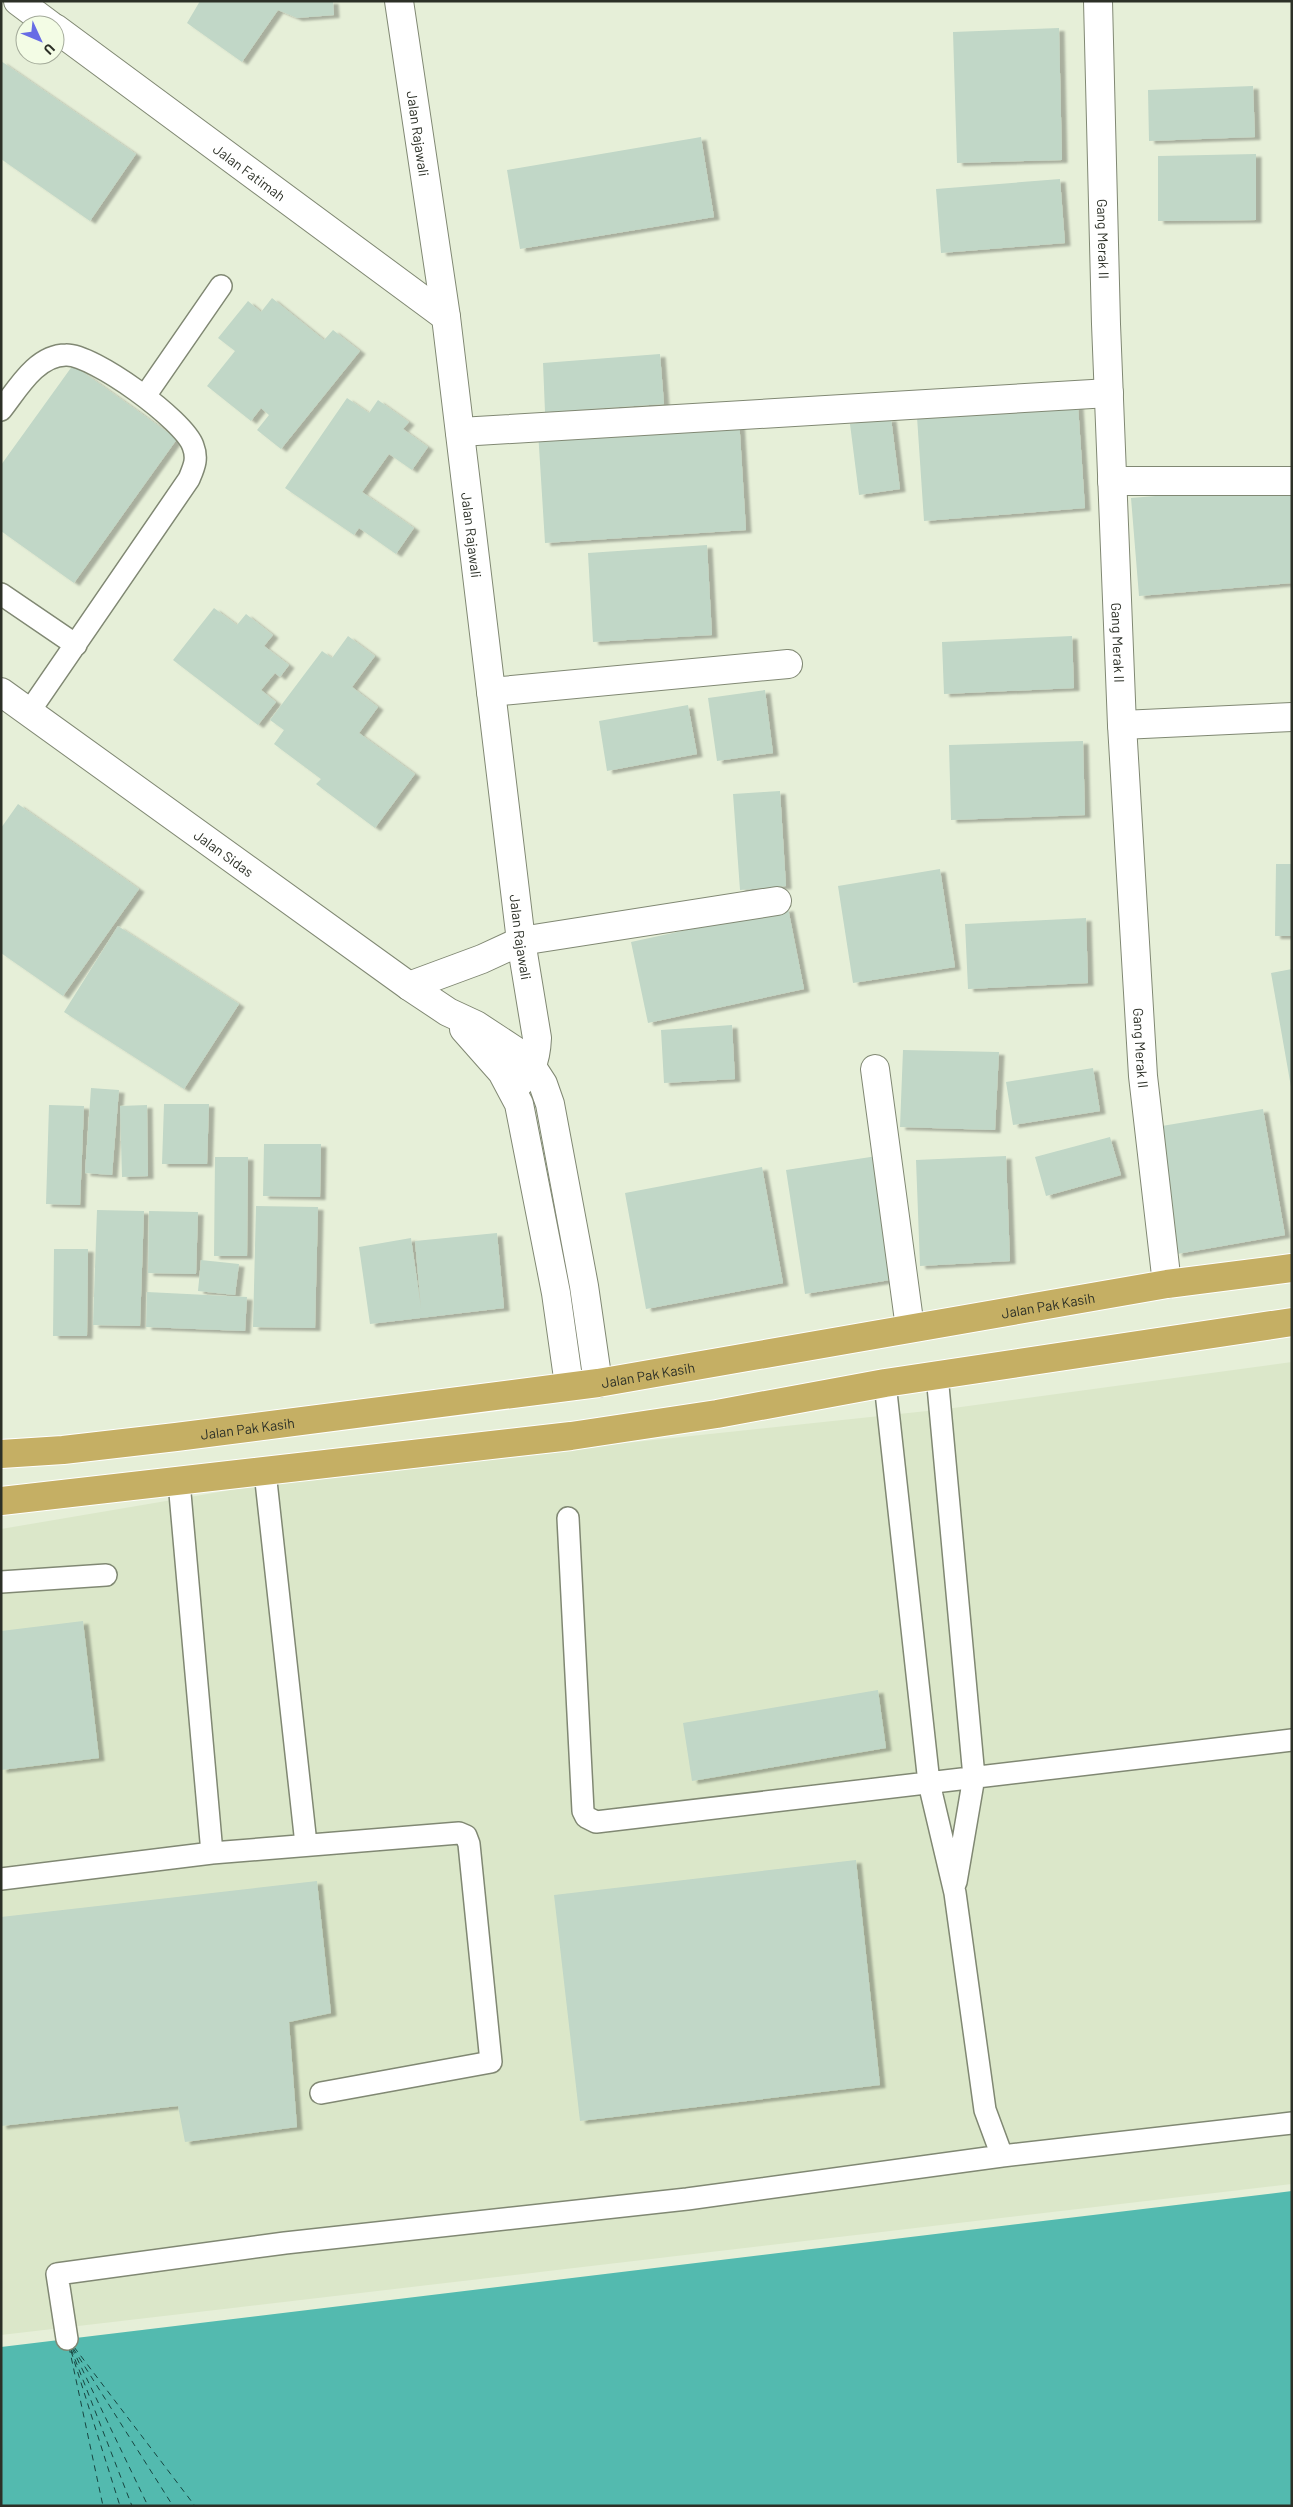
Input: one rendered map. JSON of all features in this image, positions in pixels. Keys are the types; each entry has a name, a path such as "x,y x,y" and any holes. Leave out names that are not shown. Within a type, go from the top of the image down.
{"highway":[{"name":"Jalan Pak Kasih","path":"1,1454 63,1450 176,1437 598,1383 1167,1284 1292,1268"},
{"path":"1,1502 580,1434 717,1414 884,1383 1292,1322"}],"street":[{"path":"18,1 37,15"},
{"name":"Jalan Rajawali","path":"399,1 446,317 521,941 537,1038 537,1053 532,1067 528,1075 513,1088"},
{"name":"Gang Merak II","path":"1098,1 1109,393 1122,725 1143,1076 1167,1284"},
{"name":"Jalan Fatimah","path":"65,35 446,317"},
{"path":"460,432 1109,393"},
{"path":"1112,481 1292,481"},
{"path":"491,692 788,664"},
{"name":"Jalan Sidas","path":"1,692 409,986 448,1012 493,1036 532,1067"},
{"path":"1122,725 1292,716"},
{"path":"409,986 482,959 521,941 777,901"},
{"name":"Jalan Sidas","path":"448,1012 490,1056 513,1088"},
{"path":"532,1067 543,1084 550,1104 584,1286 598,1383"},
{"path":"875,1068 910,1328"},
{"path":"513,1088 524,1124 556,1293 568,1386"}],"lane":[{"path":"145,396 221,286"},
{"path":"1,410 28,375 46,360 65,354 83,358 145,396 183,430 193,445 196,461 190,479 29,712"},
{"path":"1,594 76,645"},
{"path":"936,1375 974,1777 955,1892"},
{"path":"884,1383 929,1783 955,1892 985,2110 1002,2156"},
{"path":"265,1472 306,1844"},
{"path":"179,1482 212,1853"},
{"path":"568,1518 583,1811 590,1821 596,1822 1292,1740"},
{"path":"1,1582 106,1575"},
{"path":"1,1879 212,1853 306,1844 459,1833 466,1836 469,1844 491,2062 321,2092"},
{"path":"67,2339 56,2274 285,2243 688,2199 1002,2156 1292,2124"}],"shaded area":[{"path":"1292,1362 1292,2184 1,2335 1,1529 314,1476 946,1409"}],"water":[{"path":"1292,2191 1292,2506 1,2506 1,2347"}],"building":[{"path":"200,1 333,1 334,15 297,18 278,10 242,62 187,23"},
{"path":"1059,28 1062,160 957,163 953,32"},
{"path":"1,61 136,154 90,221 1,159"},
{"path":"1253,86 1255,137 1149,141 1148,90"},
{"path":"701,137 714,217 520,249 507,170"},
{"path":"1256,154 1256,220 1158,221 1158,156"},
{"path":"1060,179 1065,243 941,253 936,189"},
{"path":"272,298 324,340 333,330 360,351 281,449 257,430 269,415 261,408 251,421 207,386 235,351 218,338 248,301 261,312"},
{"path":"660,354 664,404 545,412 543,363"},
{"path":"73,365 177,439 74,583 1,531 1,465"},
{"path":"347,398 369,413 378,400 409,422 403,429 428,447 412,470 389,454 362,492 414,528 396,554 359,528 354,535 285,488"},
{"path":"1078,405 1085,508 924,521 917,417"},
{"path":"739,418 746,530 545,543 538,431"},
{"path":"891,418 900,489 859,495 850,424"},
{"path":"1292,485 1292,583 1139,596 1131,498"},
{"path":"707,545 712,635 593,642 588,553"},
{"path":"214,608 237,625 246,614 273,635 264,646 289,665 280,677 275,673 261,690 276,702 258,725 173,660"},
{"path":"348,636 375,656 352,687 378,707 359,733 415,774 375,828 316,784 321,779 274,744 284,730 270,720 322,651 332,658"},
{"path":"1072,636 1074,688 944,694 942,642"},
{"path":"765,690 773,753 717,761 708,698"},
{"path":"688,705 697,754 607,771 599,721"},
{"path":"1083,741 1085,815 951,820 949,745"},
{"path":"780,791 786,886 740,890 733,794"},
{"path":"18,804 139,889 63,996 1,953 1,828"},
{"path":"1276,864 1292,864 1292,936 1275,936"},
{"path":"940,869 955,967 853,983 838,886"},
{"path":"788,908 804,989 648,1023 631,942"},
{"path":"1086,918 1088,983 968,989 965,924"},
{"path":"118,926 239,1004 184,1089 64,1012"},
{"path":"1292,969 1292,1087 1291,1087 1271,973"},
{"path":"732,1025 735,1079 664,1083 661,1030"},
{"path":"903,1050 999,1052 995,1130 900,1127"},
{"path":"1093,1068 1100,1111 1013,1125 1006,1082"},
{"path":"91,1088 119,1090 112,1175 85,1173"},
{"path":"164,1104 209,1104 207,1164 162,1164"},
{"path":"49,1105 84,1106 80,1205 46,1204"},
{"path":"147,1105 148,1176 122,1177 120,1106"},
{"path":"1263,1109 1285,1235 1177,1254 1156,1127"},
{"path":"1110,1137 1121,1175 1046,1196 1035,1157"},
{"path":"264,1144 321,1144 320,1197 263,1196"},
{"path":"877,1156 896,1279 805,1294 786,1170"},
{"path":"1006,1156 1010,1261 920,1266 916,1160"},
{"path":"215,1157 248,1157 247,1256 214,1256"},
{"path":"762,1167 783,1283 646,1309 625,1193"},
{"path":"256,1206 318,1207 315,1328 253,1327"},
{"path":"97,1210 144,1211 140,1326 93,1325"},
{"path":"149,1211 198,1212 196,1274 148,1273"},
{"path":"497,1233 504,1308 370,1324 359,1247 411,1238 421,1308 415,1241"},
{"path":"54,1249 88,1249 87,1336 53,1336"},
{"path":"201,1260 239,1264 235,1295 198,1291"},
{"path":"147,1292 247,1297 245,1331 146,1327"},
{"path":"83,1621 99,1758 1,1770 1,1631"},
{"path":"878,1690 886,1748 692,1781 683,1723"},
{"path":"856,1860 880,2085 580,2121 554,1895"},
{"path":"317,1881 331,2013 289,2022 297,2127 185,2142 178,2106 1,2126 1,1917"}],"ferry route":[{"path":"69,2347 103,2506"},
{"path":"74,2347 195,2506"},
{"path":"72,2348 148,2506"},
{"path":"73,2348 173,2506"},
{"path":"71,2349 132,2506"},
{"path":"71,2351 120,2506"}]}
